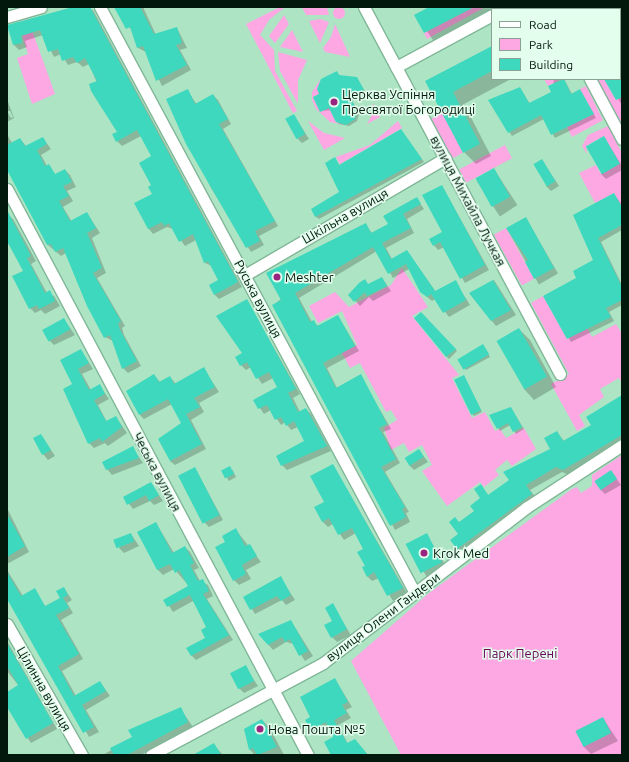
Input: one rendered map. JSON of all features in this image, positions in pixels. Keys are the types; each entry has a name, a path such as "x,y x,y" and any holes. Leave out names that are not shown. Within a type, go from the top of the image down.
{"street":[{"path":"7,17 41,7"},
{"name":"Руська вулиця","path":"100,7 415,593"},
{"name":"вулиця Михайла Лучкая","path":"364,7 560,374"},
{"path":"396,67 491,16"},
{"path":"591,80 622,139"},
{"name":"Шкільна вулиця","path":"245,275 445,158"},
{"name":"Чеська вулиця","path":"7,189 308,755"},
{"name":"вулиця Олени Гандери","path":"151,755 323,663 527,507 622,445"},
{"name":"Цілинна вулиця","path":"7,624 82,755"}],"green space":[{"path":"280,7 285,7 269,20 260,35 274,50 275,71 297,111 293,113 246,24"},
{"path":"302,7 327,7 329,15 306,15"},
{"path":"339,7 343,9 345,13 343,17 339,19 335,17 333,13 335,9"},
{"path":"474,7 485,7 427,39 424,33"},
{"path":"284,15 289,24 275,43 269,36"},
{"path":"28,19 55,94 32,104 17,58 28,54 18,22"},
{"path":"320,19 329,22 320,43 309,21"},
{"path":"335,24 350,57 325,52 323,48 331,37"},
{"path":"292,30 303,52 280,47"},
{"path":"278,52 307,60 298,80 298,104 280,71"},
{"path":"320,80 319,94 313,97 320,112 329,108 336,122 346,125 330,122 316,109 312,100 312,92"},
{"path":"545,80 559,80 548,86"},
{"path":"597,80 605,80 616,100 622,97 622,128"},
{"path":"586,86 603,120 572,137 567,127 593,114 580,89"},
{"path":"373,103 380,117 367,124 372,115"},
{"path":"442,113 463,153 453,158 431,119"},
{"path":"308,121 324,133 345,138 324,150"},
{"path":"398,121 402,128 340,164 336,157 370,145"},
{"path":"608,126 622,153 622,207 614,193 595,203 579,173 596,165 601,174 619,164 604,136 586,146 587,154 582,146 588,135"},
{"path":"505,145 512,158 466,183 459,169"},
{"path":"506,228 534,279 522,286 494,235"},
{"path":"402,268 428,307 412,316 459,375 452,378 472,418 485,412 495,431 500,429 506,438 524,428 536,449 512,466 507,460 495,470 499,475 484,487 480,482 447,506 422,471 432,465 422,445 409,452 404,443 391,450 384,428 397,420 391,410 386,412 360,363 350,368 342,353 357,345 342,311 318,323 309,306 335,292 349,307 391,285"},
{"path":"543,296 567,339 587,328 592,337 616,324 622,334 622,383 619,378 600,389 604,397 579,415 585,426 577,431 551,384 569,374 531,303"},
{"name":"Парк Перені","path":"622,455 622,755 401,755 351,661 429,593 572,489 577,487 581,493 592,486 592,475"}],"building":[{"path":"73,7 90,7 238,282 214,295 209,285 218,280 208,261 204,263 193,234 179,242 169,223 164,226 162,222 148,229 134,203 152,194 148,187 151,185 139,163 151,156 137,130 116,142 112,134 117,132 91,91 89,84 97,81 85,58 77,63 73,57 62,61 58,49 48,52 40,30 21,36 22,43 13,45 7,25"},
{"path":"114,7 140,7 154,34 177,27 182,43 176,45 187,65 156,81 143,46 137,48 130,27 126,29"},
{"path":"429,7 474,7 424,33 414,15"},
{"path":"491,47 491,72 453,92 480,144 463,153 425,81"},
{"name":"Церква Успіння Пресвятої Богородиці","path":"337,71 339,75 357,77 364,90 350,97 357,111 355,119 346,125 336,122 329,108 320,112 313,97 319,94 317,89 321,79"},
{"path":"622,79 622,97 616,100 605,80"},
{"path":"564,80 571,94 580,89 594,114 551,135 541,115 508,133 488,100 520,87 529,103 551,92 548,86"},
{"path":"188,89 195,104 213,94 228,119 219,124 275,221 255,231 260,241 246,248 186,144 166,99"},
{"path":"294,114 305,134 296,139 285,119"},
{"path":"401,129 422,159 315,217 311,209 339,192 325,163 335,157 339,165"},
{"path":"604,136 620,164 602,174 586,146"},
{"path":"43,137 47,144 37,150 45,166 49,164 55,174 65,169 72,182 63,186 69,196 59,201 70,221 87,212 96,228 87,233 102,268 93,273 121,321 118,323 120,330 137,361 122,369 110,335 104,338 87,306 63,248 55,252 51,244 47,245 7,170 7,145 20,138 25,146"},
{"path":"542,159 555,181 547,186 533,164"},
{"path":"494,168 510,197 492,207 476,178"},
{"path":"442,185 485,265 460,279 440,242 433,246 429,239 442,232 422,195"},
{"path":"614,193 622,207 622,225 598,238 622,287 622,300 606,308 611,317 567,339 543,296 576,278 573,271 593,260 573,215"},
{"path":"417,197 421,204 403,214 411,228 382,243 391,259 407,250 435,291 456,280 466,300 443,313 431,294 427,297 420,292 406,264 388,274 373,247 295,293 310,322 314,320 317,326 338,315 355,346 323,363 336,388 361,374 387,424 379,428 396,459 381,467 405,507 402,509 406,517 390,526 272,305 281,300 266,273 366,223 371,233 388,224 383,216"},
{"path":"7,210 31,256 27,258 45,293 50,290 55,301 39,309 37,305 29,309 12,276 23,271 7,241"},
{"path":"526,217 554,268 534,279 525,262 528,260 506,228"},
{"path":"382,277 387,286 367,296 365,292 354,302 348,295 365,279 368,284"},
{"path":"493,280 511,310 491,321 469,293"},
{"path":"247,299 296,389 288,393 298,412 306,408 327,446 281,466 276,456 304,441 294,421 286,426 281,417 275,420 267,405 258,409 253,400 277,387 269,372 256,379 247,362 240,366 235,357 242,353 216,316"},
{"path":"421,312 456,349 446,357 414,318"},
{"path":"64,318 70,329 48,341 42,330"},
{"path":"519,328 547,376 524,389 496,341"},
{"path":"483,344 489,354 463,370 457,359"},
{"path":"81,349 89,363 78,369 89,390 100,384 105,394 94,400 106,421 116,416 122,427 102,442 100,438 88,444 63,389 72,384 60,360"},
{"path":"204,367 215,387 194,398 200,407 186,414 202,444 170,461 158,439 181,423 168,399 139,415 126,391 154,374 159,382 170,376 174,384"},
{"path":"464,375 481,410 471,415 454,380"},
{"path":"622,395 622,435 563,470 556,467 526,485 532,494 457,549 450,540 458,534 449,522 455,517 459,522 474,511 470,506 480,498 474,489 481,484 488,495 509,480 503,472 550,449 544,438 557,431 563,441 591,425 586,417"},
{"path":"511,407 522,427 513,432 508,423 497,429 489,415"},
{"path":"41,434 51,450 42,455 33,438"},
{"path":"133,446 139,458 106,470 102,462"},
{"path":"419,449 424,457 409,466 405,458"},
{"path":"333,464 403,588 387,596 374,572 367,577 362,567 365,566 357,552 363,549 352,528 338,535 329,518 322,522 314,507 324,502 310,476"},
{"path":"230,466 234,474 225,479 221,471"},
{"path":"195,467 220,515 203,524 178,476"},
{"path":"611,470 617,479 601,490 594,481"},
{"path":"151,482 159,495 149,501 146,495 127,505 123,497"},
{"path":"7,514 25,546 7,557"},
{"path":"156,522 172,553 185,546 194,563 190,565 198,581 203,579 209,591 203,594 229,635 191,656 186,648 205,638 201,630 206,627 190,595 167,607 163,600 188,586 179,570 175,573 170,564 157,570 137,532"},
{"path":"236,528 245,546 250,544 257,556 242,565 246,574 233,581 215,547 225,542 222,536"},
{"path":"131,533 134,541 116,548 113,540"},
{"name":"Krok Med","path":"427,533 442,562 421,573 406,544"},
{"path":"7,572 21,596 35,588 45,606 60,598 56,591 64,587 68,595 63,598 69,608 56,615 79,654 58,666 74,696 100,681 106,691 82,705 94,727 83,733 7,599"},
{"path":"281,576 291,595 281,601 277,596 250,610 243,597"},
{"path":"333,603 347,629 331,638 324,625 332,621 325,608"},
{"path":"291,620 308,651 299,656 290,639 285,642 282,637 268,645 258,634"},
{"path":"7,643 53,723 26,739 7,707 7,692 18,685 7,666"},
{"path":"246,665 254,681 238,689 230,673"},
{"path":"335,678 348,702 342,705 347,713 334,720 347,743 355,739 368,755 331,755 324,742 333,737 326,722 311,730 305,720 310,717 300,697"},
{"path":"181,707 188,722 127,755 114,755 110,748 132,737 128,730"},
{"path":"603,717 611,733 584,747 575,731"},
{"path":"262,719 277,747 257,755 253,748 249,750 244,729"},
{"path":"214,743 221,755 193,755"}],"place":[{"name":"Церква Успіння Пресвятої Богородиці","path":"334,102"},
{"name":"Meshter","path":"277,277"},
{"name":"Krok Med","path":"424,553"},
{"name":"Нова Пошта №5","path":"260,729"}]}
